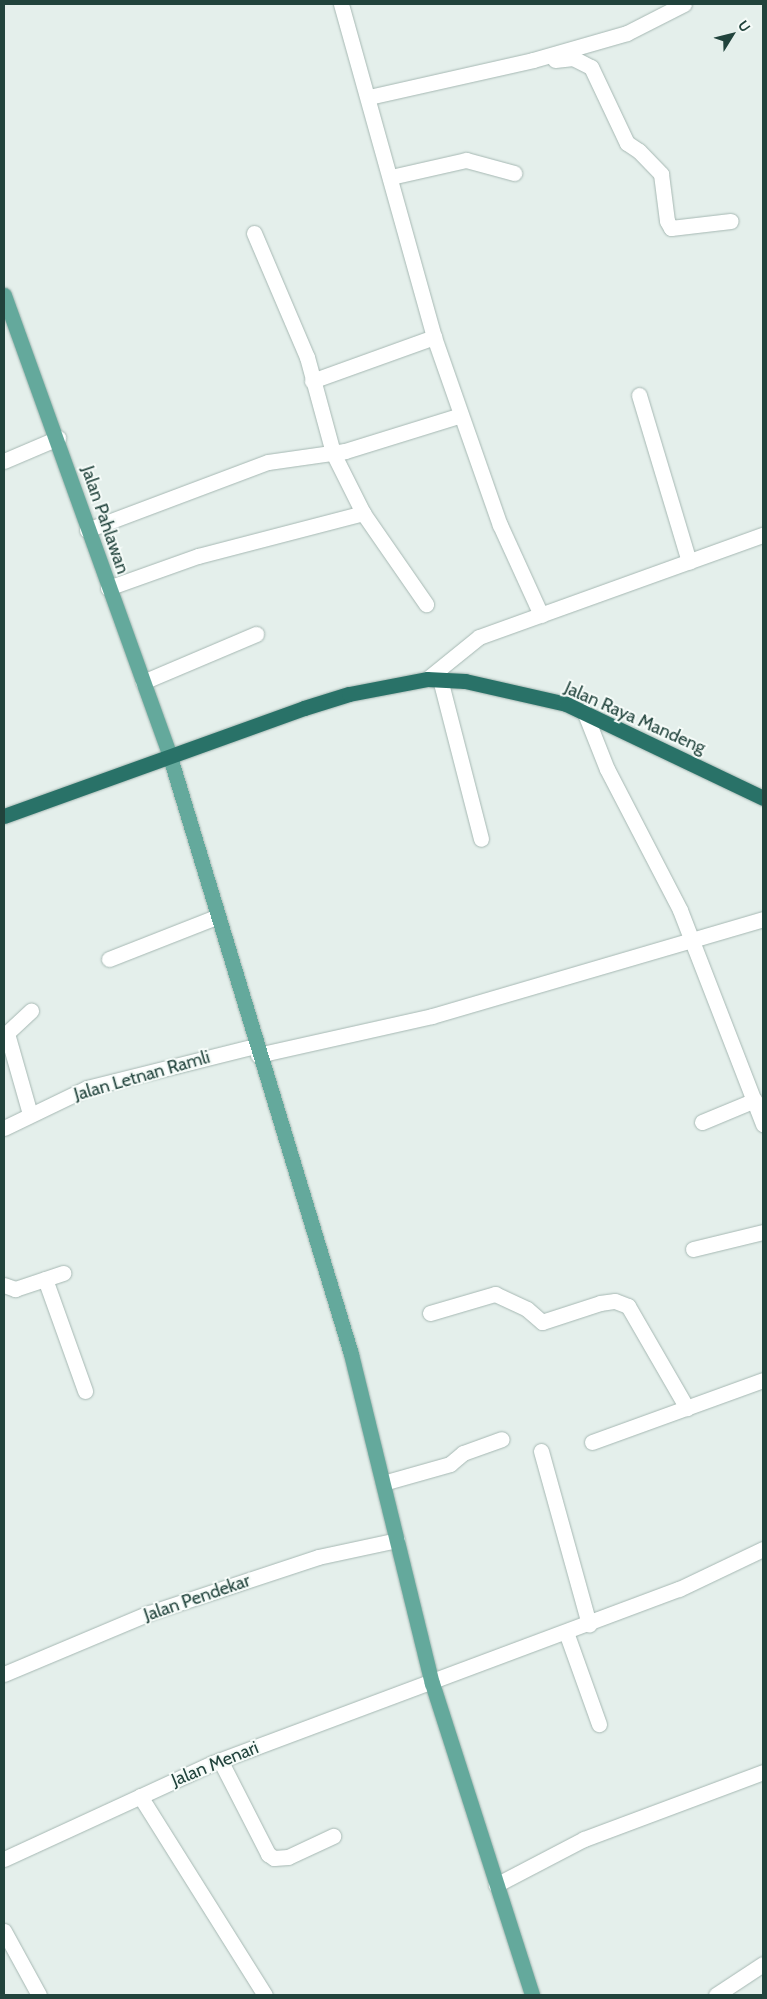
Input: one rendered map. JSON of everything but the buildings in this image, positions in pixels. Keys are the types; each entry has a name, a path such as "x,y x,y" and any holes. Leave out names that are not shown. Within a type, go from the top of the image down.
{"highway":[{"name":"Jalan Raya Mandeng","path":"4,816 322,702 433,679 513,690 584,711 763,798"}],"main road":[{"name":"Jalan Pahlawan","path":"4,294 58,438 87,530 170,757 256,1050 351,1354 432,1683 532,1995"}],"street":[{"path":"341,4 369,97 434,337 500,525 540,615"},
{"path":"369,97 533,60 626,33 684,4"},
{"path":"533,60 574,58 591,67 627,143 661,174 667,221 671,228 731,221"},
{"path":"391,177 466,160 514,173"},
{"path":"254,233 307,358 333,453 363,514 426,604"},
{"path":"312,381 434,337"},
{"path":"639,395 689,562"},
{"path":"87,530 268,462 333,453 461,415"},
{"path":"4,461 58,438"},
{"path":"108,588 198,556 363,514"},
{"path":"481,839 433,679 479,637 763,535"},
{"path":"143,682 256,634"},
{"path":"584,711 607,769 655,858 692,942 763,1124"},
{"path":"110,959 216,917"},
{"name":"Jalan Letnan Ramli","path":"4,1128 30,1114 94,1086 256,1050 432,1016 692,942 763,919"},
{"path":"30,1114 7,1032 31,1011"},
{"path":"702,1122 755,1100"},
{"path":"693,1249 763,1232"},
{"path":"4,1285 16,1289 63,1273"},
{"path":"45,1280 85,1391"},
{"path":"430,1313 495,1294 527,1308 542,1322 600,1303 615,1301 628,1306 687,1408"},
{"path":"592,1442 763,1380"},
{"path":"383,1483 450,1464 463,1453 502,1439"},
{"path":"541,1451 589,1624"},
{"name":"Jalan Pendekar","path":"4,1674 149,1613 318,1557 396,1540"},
{"name":"Jalan Menari","path":"4,1859 220,1760 589,1624 679,1589 763,1549"},
{"path":"566,1632 599,1724"},
{"path":"220,1760 268,1854 274,1858 288,1857 333,1836"},
{"path":"496,1885 584,1839 763,1772"},
{"path":"140,1796 264,1995"},
{"path":"4,1931 39,1995"},
{"path":"716,1995 763,1964"}]}
